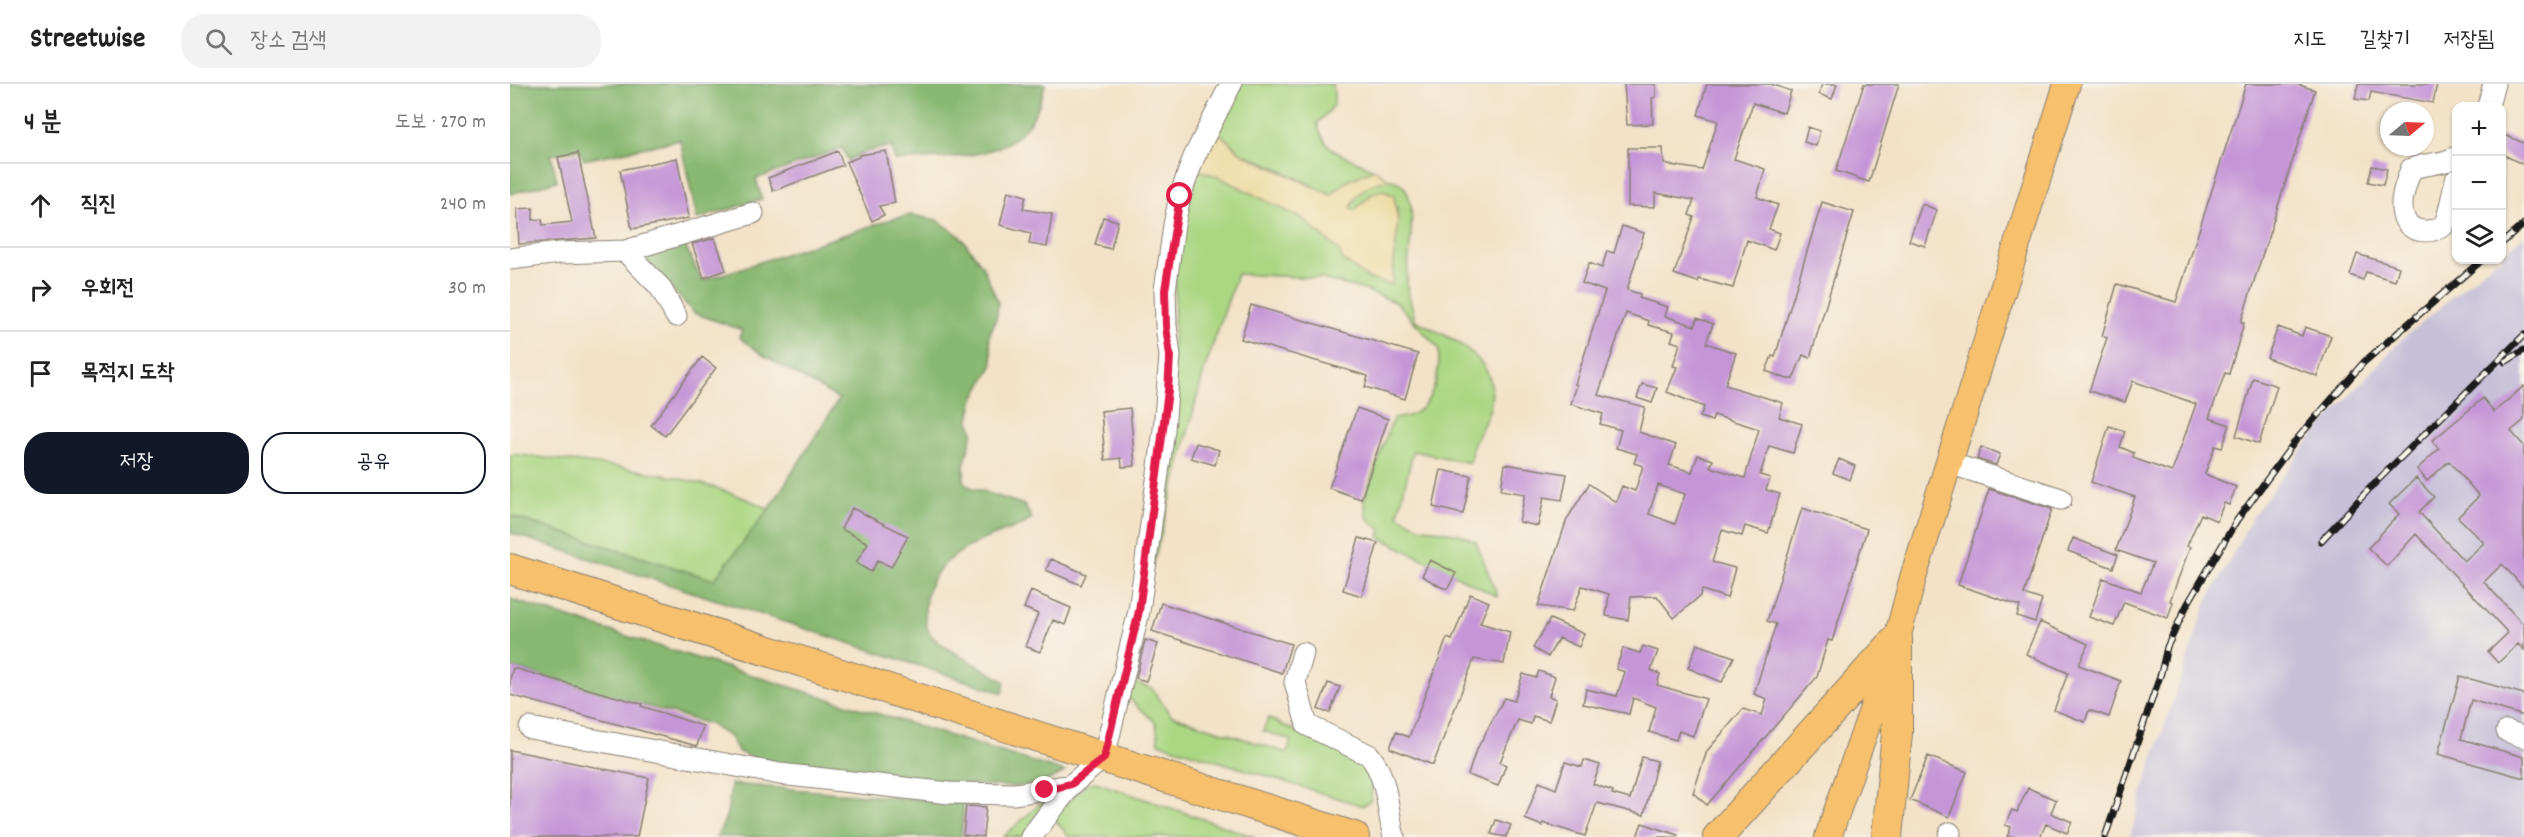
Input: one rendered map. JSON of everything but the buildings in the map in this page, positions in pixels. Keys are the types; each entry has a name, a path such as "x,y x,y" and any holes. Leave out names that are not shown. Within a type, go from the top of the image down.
{"highway":[{"path":"510,569 1354,837"},
{"path":"1718,837 1897,639"},
{"path":"1887,837 1897,733 1897,639"},
{"path":"1273,812 1293,837"}],"main road":[{"path":"1828,837 1897,639 1913,578 2067,84"}],"street":[{"path":"1031,837 1071,784 1104,758 1139,611 1164,430 1170,356 1165,290 1174,225 1180,196 1194,157 1231,84"},
{"path":"2489,102 2494,84"},
{"path":"2452,160 2411,169 2401,205 2403,218 2416,231 2426,231 2443,226 2452,200"},
{"path":"510,259 560,253 625,251 753,213"},
{"path":"625,251 660,287 676,316"},
{"path":"1949,463 2061,499"},
{"path":"1303,653 1295,682 1307,725 1369,755 1375,761 1383,779 1394,837"},
{"path":"531,728 780,774 949,792 1015,794 1071,784"}],"shaded area":[{"path":"2524,236 2524,837 2130,837 2145,784 2206,604 2253,516 2311,438 2400,341 2491,264 2506,264 2506,252"}],"green space":[{"path":"510,84 1045,84 1037,110 1024,129 1008,142 989,151 944,158 895,161 891,146 865,152 848,160 842,148 756,179 762,199 697,219 680,140 584,160 579,149 551,155 557,181 510,194"},
{"path":"1236,84 1333,84 1333,106 1317,123 1321,134 1332,149 1339,154 1374,169 1346,182 1331,195 1241,153 1213,127"},
{"path":"1198,170 1217,176 1303,219 1338,250 1343,260 1369,279 1392,284 1397,207 1372,194 1353,212 1351,207 1363,190 1376,182 1396,181 1405,189 1412,220 1407,285 1415,320 1470,352 1481,363 1488,375 1492,390 1489,412 1472,448 1470,463 1413,451 1398,515 1419,527 1459,534 1476,542 1498,597 1379,537 1381,530 1367,517 1364,499 1393,418 1406,417 1416,412 1430,396 1435,385 1439,349 1397,303 1365,290 1319,278 1237,274 1204,371 1151,572 1174,330 1176,251"},
{"path":"911,215 937,220 960,236 982,265 998,302 997,316 989,336 993,364 973,401 969,419 973,432 964,466 964,482 970,487 1024,505 1032,518 1024,524 975,543 946,563 935,575 928,590 925,611 926,626 931,635 937,641 1005,682 1003,693 510,533 510,516 714,580 769,509 839,399 763,355 739,337 742,330 694,313 638,253 683,241 702,281 892,219"},
{"path":"513,454 611,466 676,477 739,496 769,509 714,580 510,516 510,456"},
{"path":"510,599 1065,772 1042,783 1013,787 910,780 756,759 738,752 730,737 709,724 510,667"},
{"path":"1129,681 1151,688 1171,715 1287,753 1291,740 1263,731 1268,718 1362,762 1373,777 1371,800 1363,806 1159,743 1156,723 1125,695"},
{"path":"1095,782 1255,837 1069,837 1053,817 1086,784"},
{"path":"731,784 964,803 961,837 716,837 729,805"},
{"path":"1051,794 1024,837 1003,837"}],"sand":[{"path":"1213,127 1241,153 1331,195 1346,182 1374,169 1390,180 1366,188 1358,195 1351,207 1354,211 1372,194 1382,190 1394,196 1398,222 1392,285 1369,279 1343,260 1338,250 1303,219 1217,176 1198,170"}],"railway":[{"path":"2506,240 2524,224"},
{"path":"2105,837 2161,673 2167,647 2187,605 2237,520 2296,440 2364,362 2477,264"},
{"path":"2321,541 2370,488 2524,335"},
{"path":"2505,362 2524,350"}],"route":[{"path":"1045,790 1071,784 1104,758 1133,641 1164,430 1170,356 1165,290 1180,196"}]}
